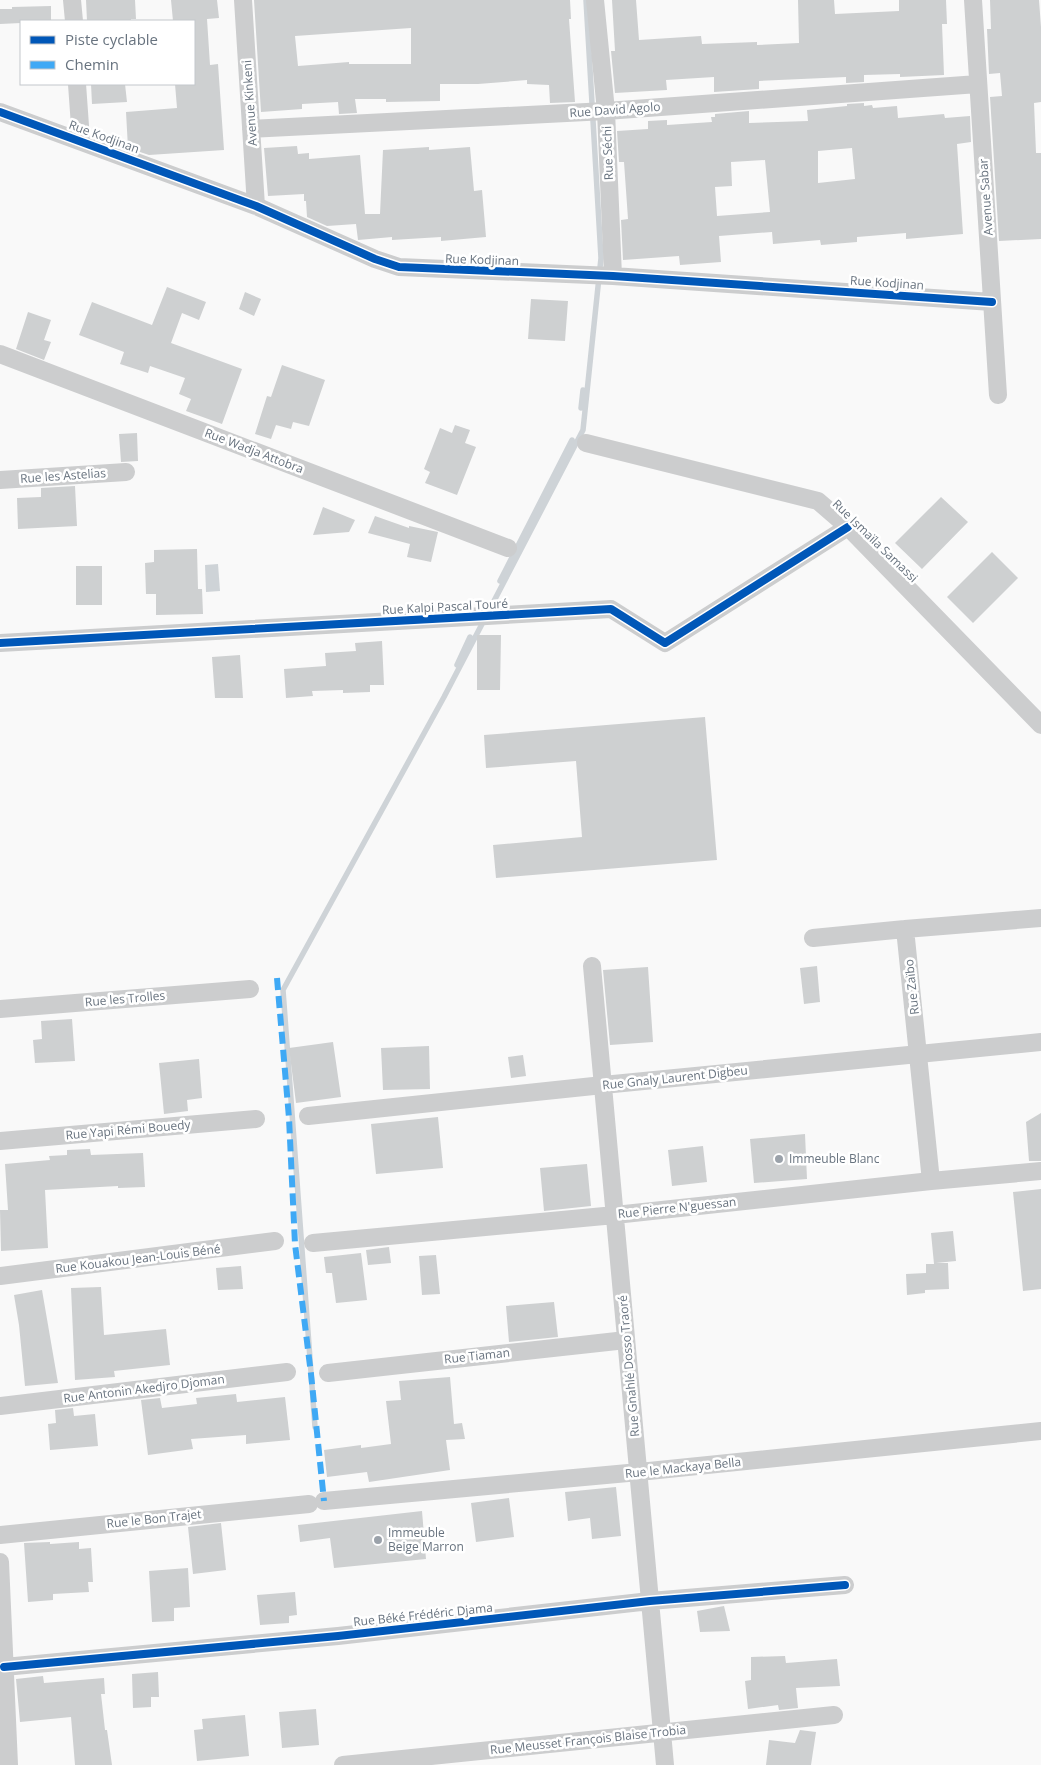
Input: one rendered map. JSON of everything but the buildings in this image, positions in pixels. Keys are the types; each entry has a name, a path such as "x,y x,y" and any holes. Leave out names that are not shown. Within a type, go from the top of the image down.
{"street":[{"path":"72,0 74,20"},
{"name":"Avenue Kinkeni","path":"243,0 256,206"},
{"name":"Rue Séchi","path":"595,0 606,111 613,276"},
{"name":"Avenue Sabar","path":"973,0 998,394"},
{"name":"Rue David Agolo","path":"252,129 606,111 978,84"},
{"path":"77,85 81,140"},
{"name":"Rue Kodjinan","path":"0,112 81,140 256,206 375,259 399,267 613,276 992,302"},
{"name":"Rue Wadja Attobra","path":"0,354 508,548"},
{"name":"Rue Ismaïla Samassi","path":"586,443 818,501 848,527 1041,726"},
{"name":"Rue les Astelias","path":"0,480 126,472"},
{"name":"Rue Kalpi Pascal Touré","path":"0,643 611,609 665,643 848,527"},
{"path":"813,938 1041,918"},
{"name":"Rue Zaïbo","path":"906,929 931,1181"},
{"name":"Rue Gnahlé Dosso Traoré","path":"592,966 665,1765"},
{"name":"Rue les Trolles","path":"0,1009 250,989"},
{"name":"Rue Gnaly Laurent Digbeu","path":"308,1116 1041,1042"},
{"name":"Rue Yapi Rémi Bouedy","path":"0,1141 256,1119"},
{"name":"Rue Pierre N'guessan","path":"313,1243 615,1215 1041,1171"},
{"name":"Rue Kouakou Jean-Louis Béné","path":"0,1276 275,1241"},
{"name":"Rue Tiaman","path":"328,1373 626,1340"},
{"name":"Rue Antonin Akedjro Djoman","path":"0,1406 287,1372"},
{"name":"Rue le Mackaya Bella","path":"316,1502 639,1472 1041,1431"},
{"name":"Rue le Bon Trajet","path":"0,1535 316,1502"},
{"path":"0,1562 9,1765"},
{"name":"Rue Béké Frédéric Djama","path":"4,1667 329,1636 650,1601 845,1585"},
{"name":"Rue Meusset François Blaise Trobia","path":"350,1765 834,1714"}],"shaded area":[{"path":"218,564 220,591 206,592 205,565"}],"waterway":[{"path":"315,1427 283,990 444,697 583,430 601,258 586,0"},
{"path":"581,408 583,390"},
{"path":"500,581 572,440"},
{"path":"457,665 470,637"}],"marked path":[{"path":"277,978 289,1118 295,1244 324,1501"}],"cycle path":[{"path":"0,112 256,206 375,259 399,267 613,276 992,302"},
{"path":"0,643 611,609 665,643 848,527"},
{"path":"4,1667 338,1636 650,1601 845,1585"}],"place":[{"name":"Immeuble Blanc","path":"779,1159"},
{"name":"Immeuble Beige Marron","path":"378,1540"}]}
